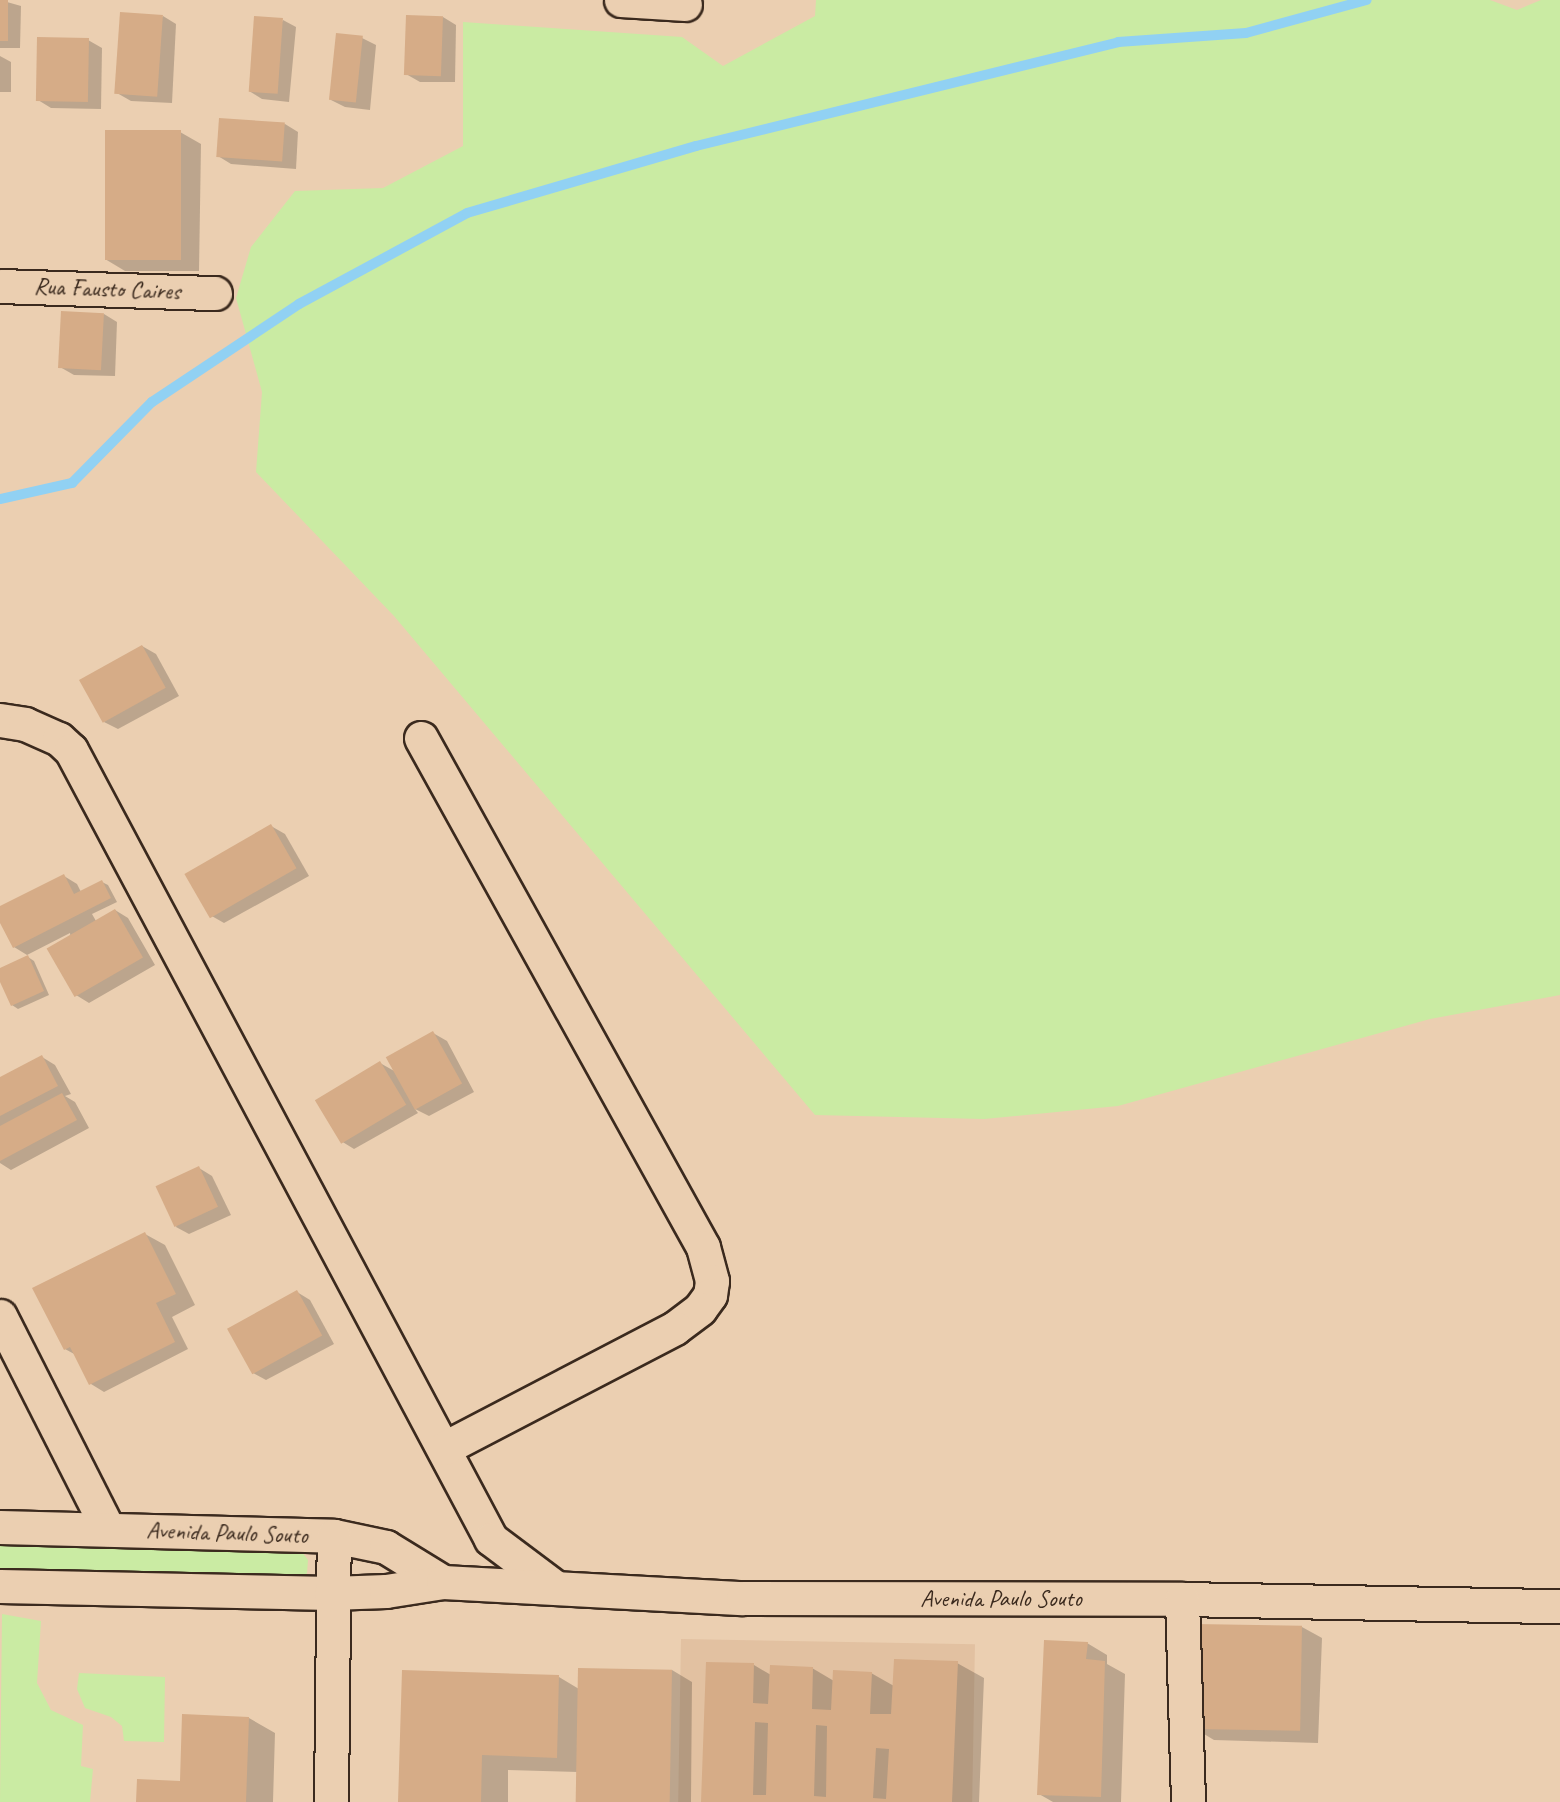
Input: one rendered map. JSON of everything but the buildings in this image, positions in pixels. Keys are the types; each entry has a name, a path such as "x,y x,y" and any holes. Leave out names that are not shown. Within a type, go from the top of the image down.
{"street":[{"path":"621,0 685,4"},
{"name":"Rua Fausto Caires","path":"0,286 214,293"},
{"path":"0,720 25,724 59,739 71,750 491,1539 555,1587"},
{"path":"422,738 703,1247 712,1281 710,1295 700,1310 675,1328 444,1448"},
{"path":"0,1316 108,1529"},
{"name":"Avenida Paulo Souto","path":"0,1527 334,1536 386,1547 443,1582"},
{"path":"332,1802 334,1536"},
{"name":"Avenida Paulo Souto","path":"0,1586 332,1593 386,1591 443,1582 743,1598 1182,1599 1560,1606"},
{"path":"1182,1599 1188,1802"}],"shaded area":[{"path":"681,1639 975,1644 972,1802 678,1802"}],"green space":[{"path":"816,0 1490,0 1517,10 1541,0 1560,0 1560,995 1430,1019 1118,1106 984,1119 815,1115 394,616 256,472 262,392 236,298 251,247 295,191 383,188 463,146 463,22 682,37 723,66 815,16"},
{"path":"0,1544 302,1552 308,1560 307,1573 300,1580 0,1572"},
{"path":"2,1614 41,1621 37,1683 51,1710 83,1725 81,1766 93,1769 90,1802 0,1802"},
{"path":"79,1673 165,1677 164,1742 124,1741 122,1726 111,1717 85,1708 77,1689"}],"waterway":[{"path":"0,499 72,483 152,402 299,304 467,213 696,146 1118,42 1246,33 1367,0"}]}
